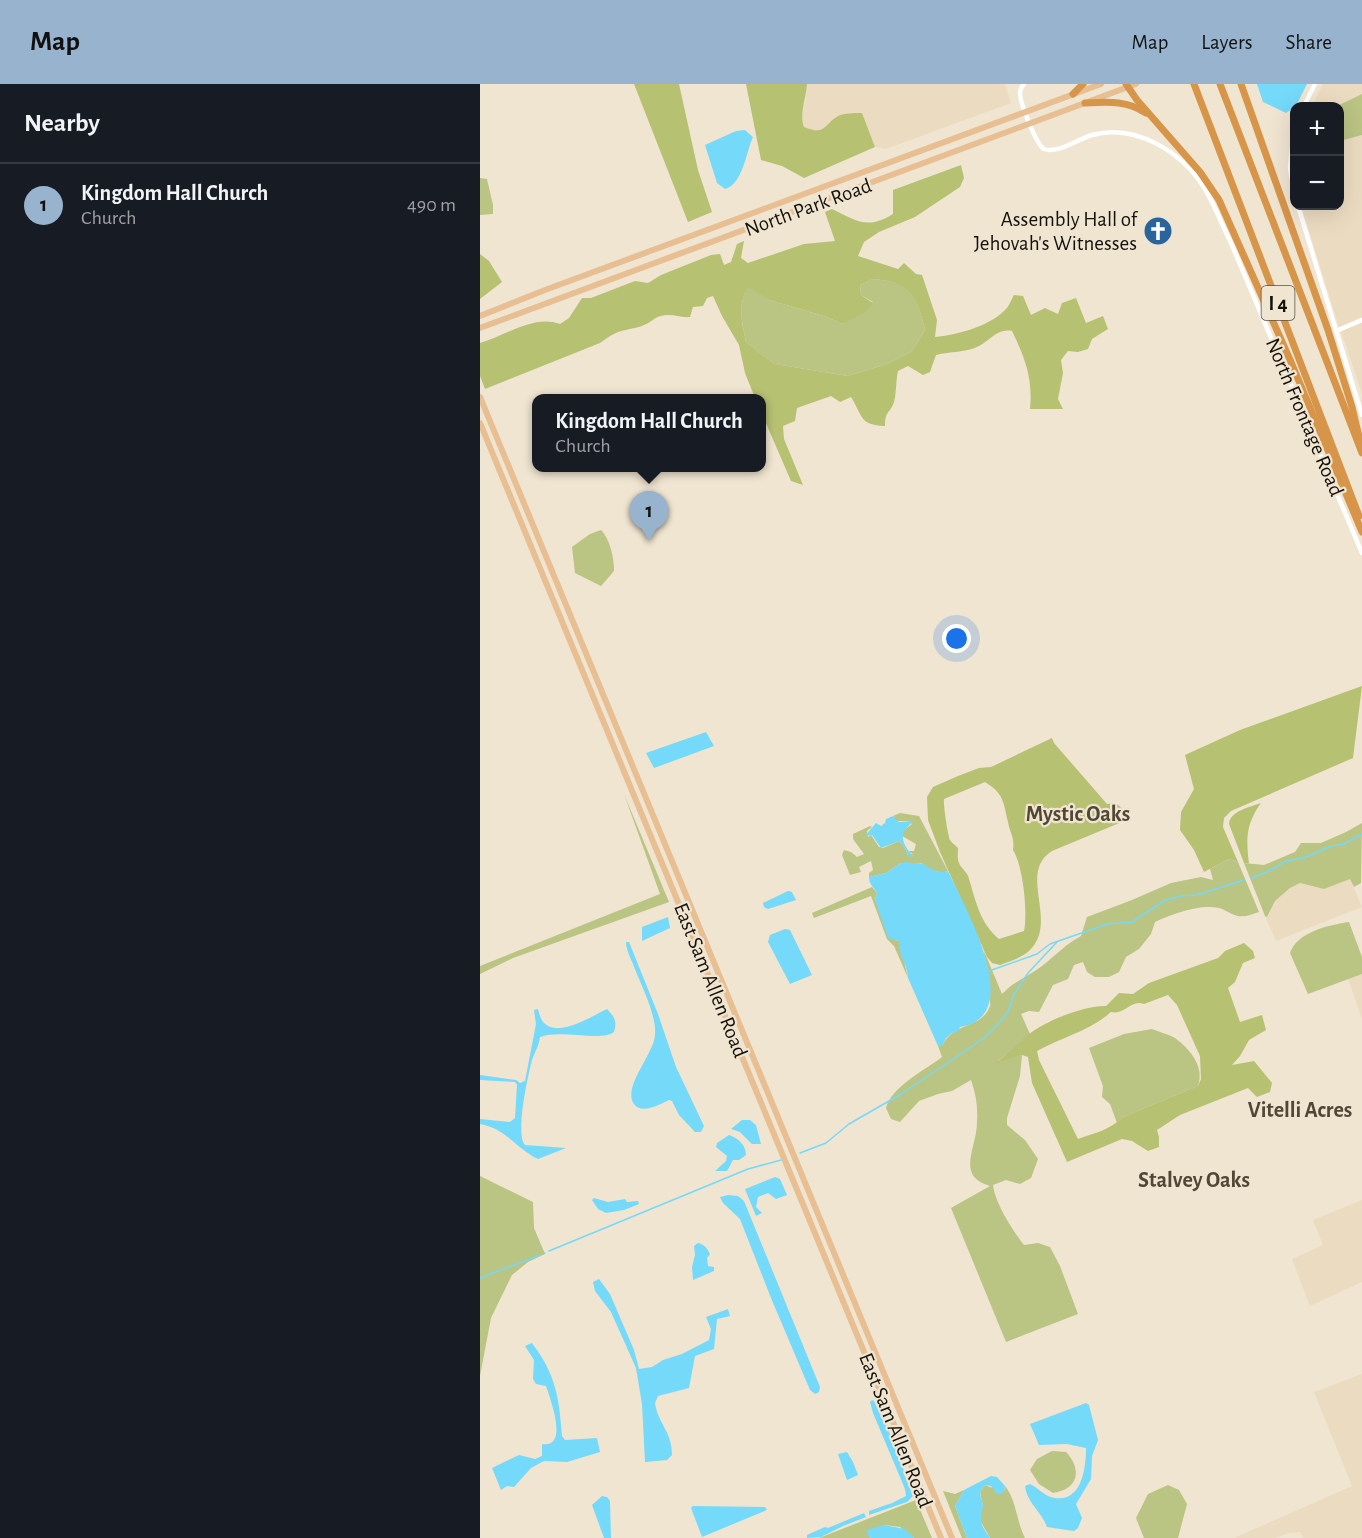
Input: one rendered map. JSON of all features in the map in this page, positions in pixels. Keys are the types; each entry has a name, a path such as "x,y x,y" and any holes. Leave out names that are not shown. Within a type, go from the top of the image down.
{"highway":[{"path":"1073,94 1083,84"},
{"name":"I 4","path":"1194,84 1362,523"},
{"name":"I 4","path":"1220,84 1362,453"},
{"path":"1241,84 1328,330 1359,431 1362,453"},
{"path":"1131,85 1137,100 1200,172 1219,200 1291,362 1362,532"},
{"path":"1085,104 1123,103 1151,117"}],"main road":[{"name":"North Park Road","path":"480,316 1101,84"},
{"name":"North Park Road","path":"481,328 1131,85"},
{"path":"480,397 952,1538"},
{"name":"East Sam Allen Road","path":"480,423 941,1538"}],"street":[{"name":"North Frontage Road","path":"1024,84 1020,96 1040,146 1049,151 1094,135 1124,133 1143,137 1168,150 1195,176 1212,201 1231,243 1362,553"},
{"path":"1306,102 1315,84"},
{"path":"1299,210 1362,415"},
{"path":"1336,330 1362,320"}],"shaded area":[{"path":"807,84 1005,84 1011,103 886,149 875,147 862,113 837,117 826,128 819,130 804,127 800,119 806,99"},
{"path":"1323,84 1362,84 1362,94 1344,103 1314,102"},
{"path":"1362,135 1362,317 1339,327 1302,210 1344,210 1344,140"},
{"path":"1362,322 1362,394 1341,331"},
{"path":"1350,879 1362,907 1276,941 1265,916 1268,917 1275,901 1290,888 1300,883 1324,889"},
{"path":"1362,974 1362,1019 1348,979"},
{"path":"1362,1200 1362,1282 1310,1306 1292,1259 1323,1245 1313,1220"},
{"path":"1362,1374 1362,1538 1303,1538 1300,1532 1275,1538 1234,1538 1352,1486 1314,1392"}],"green space":[{"path":"634,84 679,84 698,170 712,212 688,222"},
{"path":"746,84 807,84 802,112 804,127 820,130 840,115 862,113 875,147 804,178 782,166 761,160"},
{"path":"1362,94 1362,135 1344,140 1344,103"},
{"path":"961,165 964,178 960,187 915,217 879,232 864,242 858,256 898,269 904,263 916,274 922,275 937,320 935,337 962,332 989,322 1006,309 1014,295 1023,296 1031,315 1045,308 1058,314 1062,303 1076,298 1086,323 1103,316 1108,329 1092,339 1088,349 1078,352 1068,351 1061,360 1063,373 1058,399 1063,409 1030,409 1029,378 1024,359 1012,331 1002,331 974,348 936,355 930,372 923,375 908,366 898,371 895,400 887,415 885,426 870,424 866,421 851,397 840,402 831,396 797,408 795,421 783,426 784,439 803,485 791,481 766,423 766,394 753,394 745,373 739,345 713,296 707,298 703,306 693,307 690,317 668,315 659,317 642,326 619,332 600,343 485,389 480,376 480,343 530,324 550,322 560,324 569,318 582,298 591,298 635,281 648,283 661,275 711,255 720,254 724,265 731,262 737,244 744,241 741,258 748,263 804,244 835,241 825,212 832,209 848,217 869,223 893,214 893,190","holes":["873,279 896,283 910,292 915,299 925,330 911,352 887,364 848,376 775,364 746,342 741,307 748,287 769,300 827,317 842,324 865,312 873,303 861,295 860,285"]},
{"path":"480,178 487,179 493,214 480,215"},
{"path":"480,254 489,261 502,282 480,299"},
{"path":"873,279 896,283 910,292 919,308 925,330 911,352 887,364 848,376 775,364 746,342 741,307 748,286 769,300 827,317 842,324 873,302 861,295 860,285"},
{"path":"601,530 611,549 614,571 601,586 575,573 572,547 590,534"},
{"path":"1362,686 1353,758 1231,811 1224,818 1223,827 1238,862 1229,859 1204,872 1194,850 1180,830 1181,812 1194,789 1185,755 1240,730"},
{"path":"1052,738 1107,804 1116,803 1129,819 1052,851 1042,860 1037,884 1041,925 1038,938 1027,953 1000,965 992,963 987,957 928,820 927,797 933,787 979,768 991,767","holes":["985,782 1004,803 1013,839 1013,850 1020,866 1025,901 1024,931 999,939 983,919 968,877 959,863 958,848 949,837 944,802 944,799"]},
{"path":"624,794 669,902 513,958 480,974 480,966 660,894"},
{"path":"1261,803 1250,825 1249,863 1244,863 1229,824 1230,820 1241,810"},
{"path":"900,813 919,816 948,871 941,873 921,863 901,863 886,873 869,877 869,873 873,870 871,861 859,867 861,872 850,875 842,855 844,850 857,857 864,854 853,839 853,834 870,826 872,827 867,831 868,837 871,835 879,847 883,848 899,841 908,855 913,854 908,851 914,851 916,844 902,836 903,831 912,824 909,821 897,821 893,816"},
{"path":"1362,823 1361,883 1354,887 1350,879 1324,889 1300,883 1275,901 1267,917 1265,916 1244,863 1264,865 1295,852 1301,843 1321,843"},
{"path":"1229,859 1238,862 1259,912 1242,916 1221,908 1203,907 1186,910 1155,922 1151,934 1139,949 1126,957 1119,972 1109,977 1095,977 1087,972 1083,962 1074,965 1068,979 1053,985 1039,1012 1029,1011 1021,1014 1030,1034 998,1061 1022,1055 1020,1076 1007,1125 1025,1140 1038,1159 1031,1178 1020,1184 1006,1180 993,1185 994,1192 1005,1216 1024,1245 1038,1243 1050,1247 1060,1266 1078,1314 1006,1342 951,1208 990,1186 979,1181 973,1175 971,1168 970,1160 977,1116 971,1080 952,1091 919,1101 900,1122 891,1119 886,1108 889,1100 902,1086 942,1057 938,1046 942,1046 953,1032 981,1018 986,1013 990,1005 990,991 984,951 1002,994 1081,936 1087,917 1171,883 1201,877 1213,880 1210,869"},
{"path":"872,887 877,893 875,900 895,940 899,941 908,978 894,946 887,939 871,896 814,918 812,913"},
{"path":"1349,922 1362,957 1362,974 1308,994 1290,953 1299,940 1306,935 1332,925"},
{"path":"1244,943 1253,951 1255,958 1243,963 1235,982 1228,988 1240,1022 1262,1015 1266,1030 1249,1040 1232,1065 1254,1061 1272,1083 1270,1092 1257,1097 1248,1088 1180,1115 1157,1130 1159,1147 1148,1151 1132,1141 1122,1139 1067,1162 1032,1083 1028,1057 1022,1055 996,1063 1028,1035 1055,1019 1087,1008 1106,1006 1119,993 1133,994 1149,983 1218,958 1225,951","holes":["1168,995 1177,1005 1200,1056 1201,1079 1198,1086 1123,1117 1102,1131 1078,1139 1039,1060 1037,1051 1085,1029 1111,1012 1120,1011 1135,1004 1144,1004"]},
{"path":"1152,1029 1175,1038 1191,1053 1198,1065 1200,1079 1198,1086 1123,1117 1117,1123 1110,1104 1102,1097 1103,1086 1089,1048 1124,1034"},
{"path":"480,1176 533,1202 534,1228 545,1254 528,1262 512,1275 491,1318 480,1376"},
{"path":"1052,1451 1066,1452 1076,1471 1073,1483 1062,1491 1053,1493 1039,1484 1030,1470 1037,1459"},
{"path":"985,1485 1004,1492 1005,1486 1012,1498 1025,1538 990,1538 981,1522 980,1513 983,1506 980,1492"},
{"path":"1168,1485 1179,1490 1187,1504 1178,1538 1144,1538 1136,1518 1148,1494"},
{"path":"964,1490 955,1506 967,1538 962,1538 943,1491 955,1494"},
{"path":"916,1500 932,1538 914,1538 900,1527 884,1525 869,1537 872,1538 819,1538"}],"water":[{"path":"1257,84 1307,84 1298,102 1290,102 1290,110 1286,113 1263,102"},
{"path":"745,130 753,137 743,167 736,181 725,189 717,183 705,145 736,131"},
{"path":"706,732 714,746 654,768 646,753"},
{"path":"893,816 899,822 913,821 904,832 903,840 914,856 908,855 899,841 881,848 872,835 865,836 876,823 881,826 886,819"},
{"path":"901,863 923,864 938,871 948,871 986,958 990,982 989,1003 980,1019 960,1027 958,1032 946,1038 942,1046 938,1046 908,978 899,941 888,938 875,900 877,893 869,880 869,877 886,873"},
{"path":"788,891 792,892 796,900 768,909 764,907 763,903"},
{"path":"668,917 670,928 642,941 642,927"},
{"path":"785,929 790,930 812,975 790,984 768,942 770,935"},
{"path":"626,942 629,942 658,1014 676,1067 704,1126 701,1132 695,1132 679,1115 672,1101 642,1109 634,1104 631,1097 635,1080 653,1043 655,1027 651,1009 628,953"},
{"path":"538,1009 543,1022 550,1027 567,1027 607,1009 614,1017 615,1025 614,1032 608,1035 558,1034 540,1037 525,1091 522,1139 525,1145 566,1148 538,1159 504,1134 480,1124 480,1119 510,1122 515,1118 517,1085 515,1082 480,1080 480,1075 516,1080 520,1083 525,1081 536,1024 534,1010"},
{"path":"742,1120 750,1120 756,1125 761,1144 752,1144 740,1132 731,1129"},
{"path":"729,1135 741,1142 746,1155 739,1160 733,1160 727,1171 715,1171 726,1161 727,1156 716,1147 717,1143"},
{"path":"775,1177 780,1179 787,1195 776,1199 768,1193 758,1197 756,1207 762,1213 756,1216 745,1189"},
{"path":"738,1196 744,1201 820,1387 819,1392 815,1394 810,1390 740,1219 723,1203 720,1197"},
{"path":"594,1198 608,1202 625,1199 627,1202 638,1201 639,1204 624,1210 606,1213 598,1209 592,1200"},
{"path":"698,1243 709,1252 708,1266 714,1267 714,1271 693,1280 694,1246"},
{"path":"599,1279 610,1294 634,1350 639,1369 652,1367 709,1340 711,1329 706,1317 728,1309 730,1316 717,1319 714,1349 695,1356 689,1388 658,1396 655,1403 670,1440 672,1455 667,1460 645,1462 642,1404 636,1368 611,1312 595,1291 593,1282"},
{"path":"532,1343 555,1387 562,1436 565,1440 597,1438 600,1452 567,1462 544,1461 531,1468 514,1487 507,1486 501,1490 492,1468 519,1455 535,1459 542,1456 542,1444 550,1443 555,1439 556,1422 546,1386 536,1384 533,1379 534,1360 525,1346"},
{"path":"872,1400 902,1459 904,1474 913,1496 907,1502 869,1515 869,1511 906,1496 873,1413 870,1402"},
{"path":"1086,1403 1089,1405 1098,1440 1092,1456 1091,1479 1076,1504 1082,1518 1078,1528 1074,1531 1047,1527 1026,1492 1025,1486 1030,1484 1055,1498 1071,1495 1081,1482 1086,1448 1067,1444 1039,1445 1030,1424"},
{"path":"847,1452 858,1475 847,1480 838,1454"},
{"path":"991,1476 997,1477 1005,1486 1004,1492 998,1495 991,1486 985,1485 980,1492 983,1506 982,1523 990,1538 967,1538 955,1506 964,1490"},
{"path":"602,1496 607,1497 610,1501 611,1538 604,1538 592,1505"},
{"path":"693,1506 765,1507 767,1510 702,1537 691,1508"},
{"path":"864,1513 866,1517 821,1537 807,1538 807,1535 825,1527 828,1528"},
{"path":"884,1525 905,1529 914,1538 869,1537 866,1530"}],"waterway":[{"path":"1251,878 1286,861 1304,858 1331,846 1344,844 1362,834"},
{"path":"989,971 1037,954 1050,944 1070,937 1108,924 1132,922 1164,901 1181,896 1197,895 1244,880"},
{"path":"800,1153 826,1143 849,1124 903,1093 984,1038 1008,1012 1014,994 1028,973 1057,942"},
{"path":"549,1251 748,1169 781,1160"},
{"path":"480,1278 540,1255"}],"place":[{"name":"Assembly Hall of Jehovah's Witnesses","path":"1158,231"},
{"name":"Kingdom Hall Church","path":"649,541"}],"district":[{"name":"Mystic Oaks","path":"1078,813"},
{"name":"Vitelli Acres","path":"1300,1109"},
{"name":"Stalvey Oaks","path":"1194,1179"}]}
